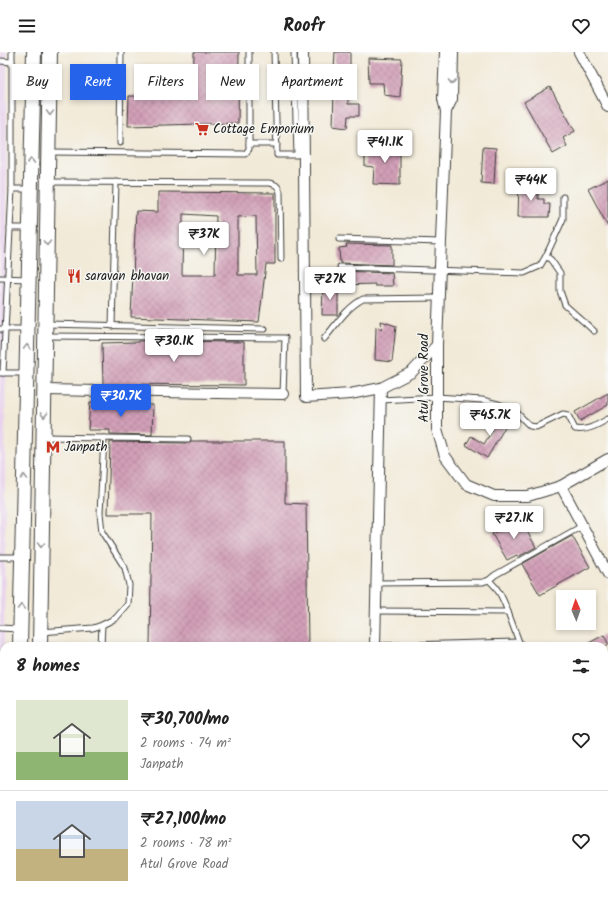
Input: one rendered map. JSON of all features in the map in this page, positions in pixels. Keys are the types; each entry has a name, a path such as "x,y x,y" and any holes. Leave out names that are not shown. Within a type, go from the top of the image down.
{"main road":[{"path":"20,642 34,52"},
{"path":"40,642 48,182 52,55"}],"street":[{"path":"303,52 306,397 350,394 381,388 412,372 437,345"},
{"name":"Atul Grove Road","path":"445,52 443,99 446,111 437,345 437,429 445,456 466,484 494,496 528,496 561,486 608,459"},
{"name":"Atul Grove Road","path":"446,111 452,99 453,52"},
{"path":"579,52 608,107"},
{"path":"375,642 381,388"},
{"path":"44,390 283,394"},
{"path":"561,486 608,574"}],"lane":[{"path":"12,52 12,189 8,278 3,329 1,373 26,373"},
{"path":"120,143 121,52"},
{"path":"49,152 240,154 248,152 249,52"},
{"path":"274,52 277,155 297,154 294,52"},
{"path":"0,61 12,62"},
{"path":"249,144 277,144"},
{"path":"48,182 269,182 276,184 279,187 280,192 280,259"},
{"path":"112,326 116,182"},
{"path":"12,189 31,189"},
{"path":"340,267 439,269 524,273 540,266 546,256 563,219 563,196"},
{"path":"10,228 30,228"},
{"path":"339,239 441,242"},
{"path":"546,256 556,266 560,273 560,292 565,305 594,331"},
{"path":"0,278 28,279"},
{"path":"324,339 344,314 355,303 363,299 439,298"},
{"path":"45,330 112,326 265,329"},
{"path":"3,329 27,329"},
{"path":"45,330 285,338 283,394"},
{"path":"381,400 437,397 482,400 514,410 530,426 536,427 563,414 568,415 575,429 580,430 589,429 608,419"},
{"path":"43,437 188,439"},
{"path":"40,632 93,628 116,618 128,604 129,585 125,568 102,532 100,514 104,438"},
{"path":"376,583 483,582 489,580 495,575 582,526"},
{"path":"0,557 22,557"},
{"path":"489,580 497,587 501,594 519,642"},
{"path":"376,610 508,612"},
{"path":"101,642 102,625"},
{"path":"0,628 21,629"}],"shaded area":[{"path":"0,52 7,52 4,642 0,642"}],"building":[{"path":"194,52 239,52 239,64 206,64 206,100 238,100 238,123 128,126 129,96 134,96 134,100 198,100 198,64 194,64"},
{"path":"335,52 350,52 350,64 334,64"},
{"path":"368,58 402,59 400,97 384,95 383,83 369,83"},
{"path":"550,87 575,131 563,138 567,146 553,154 524,102"},
{"path":"334,100 348,100 348,104 359,104 359,116 348,116 347,128 333,126"},
{"path":"372,143 400,145 400,185 373,184 374,167 365,166 365,155 372,155"},
{"path":"483,147 496,148 494,184 481,183"},
{"path":"608,179 608,227 588,189"},
{"path":"519,183 538,183 538,199 544,199 544,204 550,204 549,217 518,217"},
{"path":"158,192 275,193 275,264 266,264 259,322 131,317 136,211 158,212","holes":["183,214 216,216 215,275 182,275","256,216 257,275 238,275 238,217"]},
{"path":"346,244 392,245 392,265 340,263 339,248 347,247"},
{"path":"339,271 392,273 393,286 375,286 375,284 340,285"},
{"path":"323,287 338,287 338,315 322,315"},
{"path":"381,321 396,326 392,362 375,360 376,327 382,329"},
{"path":"138,341 244,342 244,385 103,384 102,343"},
{"path":"608,393 608,405 580,421 575,412"},
{"path":"90,402 153,405 152,435 110,434 110,430 88,430"},
{"path":"504,411 512,415 487,458 466,445 471,436 484,444"},
{"path":"191,441 285,441 285,503 306,504 308,642 150,642 152,514 108,514 110,442 188,443"},
{"path":"520,519 536,547 518,557 517,555 507,560 492,534"},
{"path":"572,536 590,567 540,595 522,564"},
{"path":"604,635 608,642 591,642"}],"place":[{"name":"Cottage Emporium","path":"202,129"},
{"name":"saravan bhavan","path":"74,276"},
{"name":"Janpath","path":"53,447"}]}
